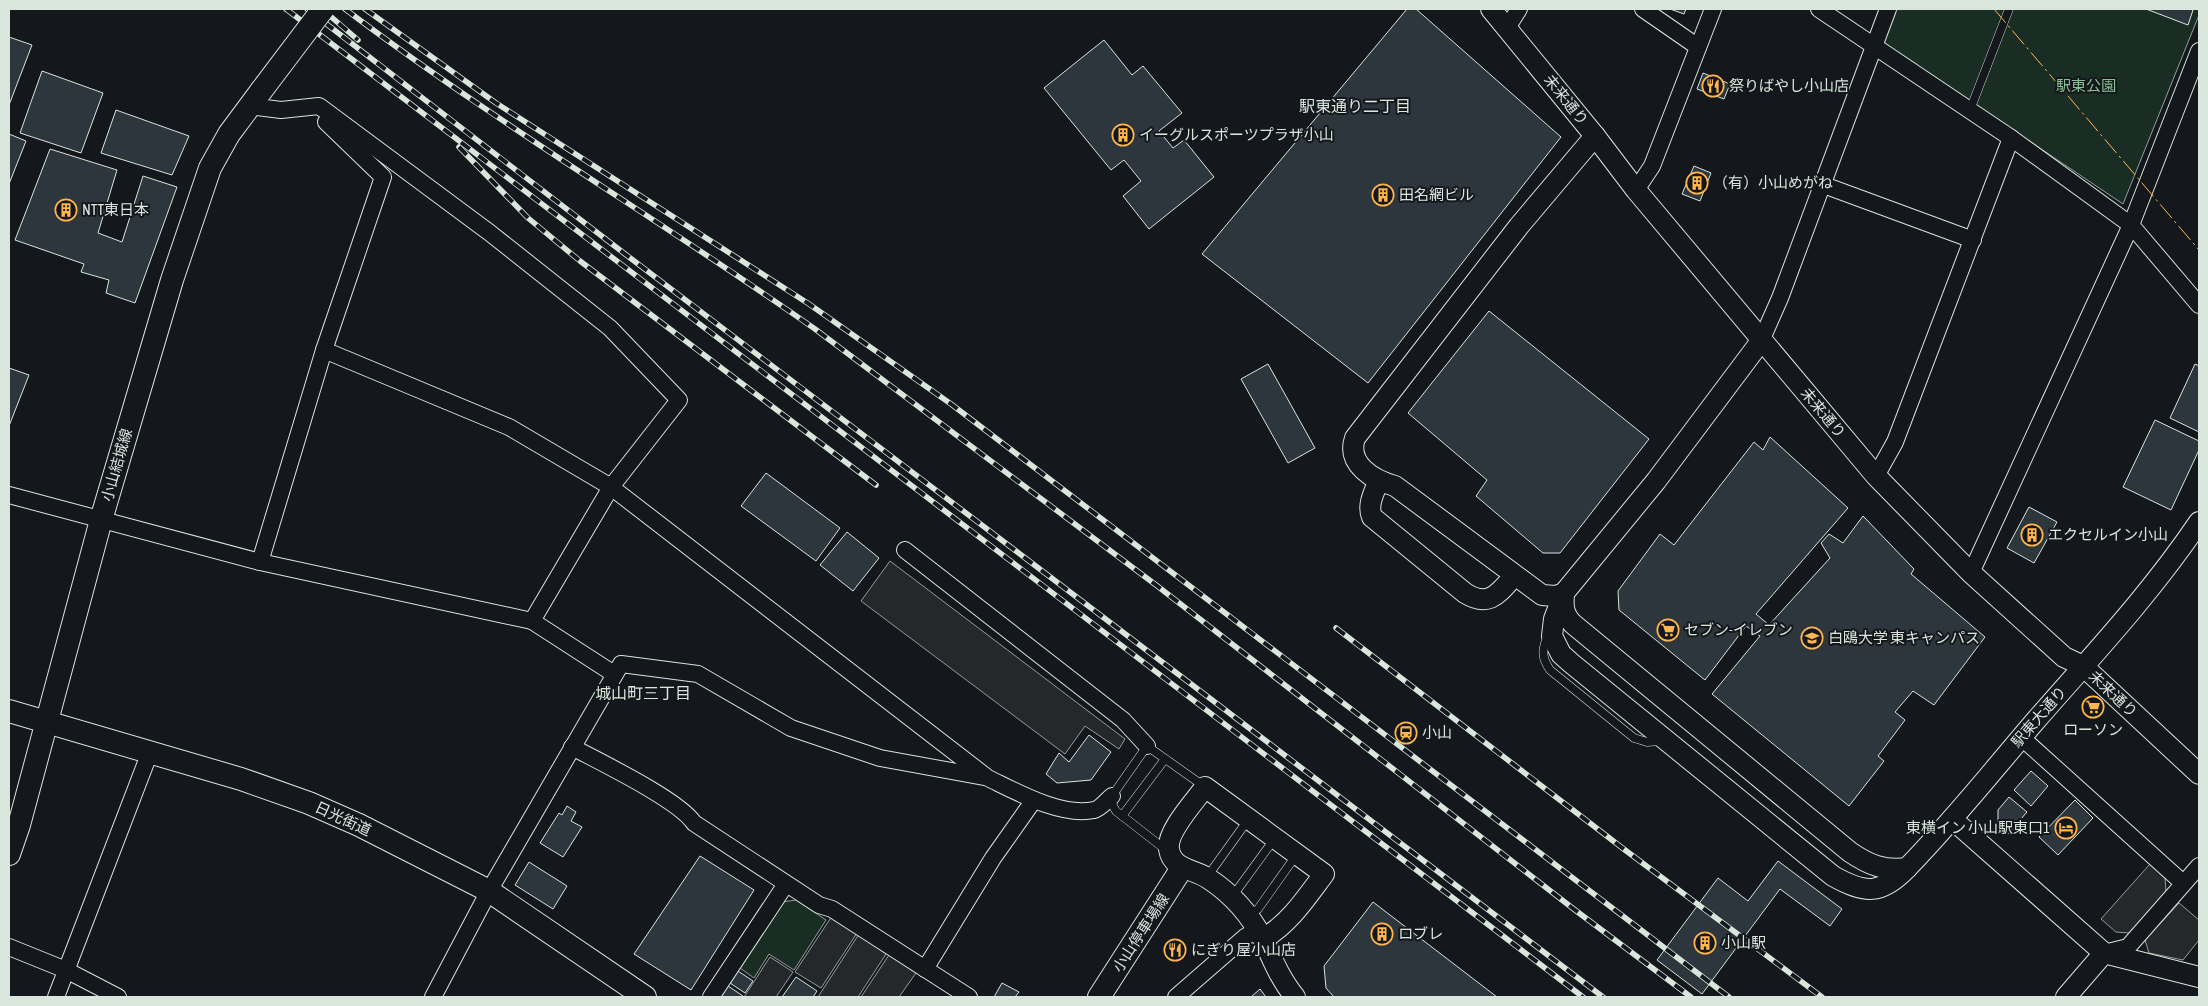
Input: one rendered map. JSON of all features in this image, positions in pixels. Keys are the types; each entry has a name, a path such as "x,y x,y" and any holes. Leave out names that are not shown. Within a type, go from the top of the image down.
{"main road":[{"name":"小山結城線","path":"9,854 19,825 46,721 147,360 207,176 229,134 323,9"},
{"name":"日光街道","path":"9,711 241,779 309,803 358,825 489,891 645,997"},
{"name":"小山停車場線","path":"1099,997 1182,868"}],"street":[{"name":"未来通り","path":"1491,9 1595,136 1636,190 1876,476 1971,573 2064,657 2083,666 2199,774"},
{"path":"1508,28 1519,9"},
{"path":"1643,9 1698,46"},
{"path":"1636,190 1652,166 1713,9"},
{"path":"1819,9 2011,138 2131,225 2199,305"},
{"path":"1595,136 1519,226 1355,438 1352,446 1356,461 1378,482 1395,486 1542,595 1556,596 1564,592 1656,481 1761,340 1780,298 1821,184 1888,9"},
{"path":"1971,573 2131,225 2199,51"},
{"path":"255,99 281,110 319,106 490,233 610,328 679,400 611,487 532,621"},
{"path":"260,562 324,350 383,177 322,118 319,106"},
{"path":"1876,476 1896,442 2011,138"},
{"path":"1821,184 1973,240"},
{"path":"324,350 509,427 611,487 988,778 1034,800 1073,811 1096,810 1112,796"},
{"path":"1378,482 1370,504 1372,517 1465,593 1480,600 1489,599 1498,594 1514,576"},
{"path":"9,495 260,562 532,621 614,674"},
{"name":"駅東大通り","path":"1564,592 1554,619 1552,636 1554,644 1561,654 1833,876 1850,886 1867,890 1880,889 1896,880 1952,819 2144,595 2179,552 2199,522"},
{"path":"904,550 1123,720 1147,746"},
{"path":"1564,592 1564,610 1567,618 1573,624 1850,852 1876,867 1892,870 1907,868"},
{"path":"433,997 489,891 621,664 698,674 791,728 880,758 988,778"},
{"path":"2021,737 2183,883"},
{"path":"572,746 657,794 688,815 694,823 786,884 819,905 832,909 968,997"},
{"path":"56,997 150,752"},
{"path":"1176,997 1256,929 1275,932 1297,909 1324,874 1205,787 1174,829 1170,840 1170,853 1182,868 1207,877 1232,897 1256,929 1280,978 1295,997"},
{"path":"925,969 994,858 1034,800"},
{"path":"1952,819 2104,953 2199,977"},
{"path":"2066,997 2104,953 2128,948 2199,866"},
{"path":"710,997 786,884"},
{"path":"9,947 66,970 118,997"}],"lane":[{"path":"1970,110 2008,9"},
{"path":"1182,868 1162,845 1122,816 1113,806 1112,796 1147,746 1205,787"},
{"path":"1122,816 1165,759"},
{"path":"1207,877 1249,818"},
{"path":"1232,897 1275,838"},
{"path":"1256,929 1258,909 1297,854"}],"green space":[{"name":"駅東公園","path":"1894,9 2199,9 2199,15 2123,204 1882,42"},
{"path":"796,900 826,920 794,970 769,954 754,978 740,968 782,902"}],"shaded area":[{"path":"890,561 1125,739 1119,749 1085,726 1065,754 861,601"},
{"path":"2150,864 2165,877 2166,892 2129,933 2116,932 2101,919"},
{"path":"2179,903 2199,920 2199,940 2183,960 2149,953 2145,940"},
{"path":"832,916 857,933 821,988 795,972"},
{"path":"859,934 886,954 858,997 818,997"},
{"path":"889,955 916,973 899,997 861,997"},
{"path":"770,957 793,972 776,997 744,997"}],"building":[{"name":"田名網ビル","path":"1407,9 1416,9 1561,137 1368,383 1202,254"},
{"path":"1670,9 1686,9 1684,14"},
{"path":"2146,9 2190,9 2193,10 2188,25"},
{"path":"9,37 32,45 9,105"},
{"name":"イーグルスポーツプラザ小山","path":"1104,40 1132,75 1143,66 1182,113 1159,131 1173,148 1184,140 1214,177 1149,229 1123,196 1141,181 1124,160 1111,170 1044,88"},
{"path":"42,71 103,93 81,153 20,133"},
{"name":"祭りばやし小山店","path":"1703,73 1730,84 1724,99 1697,89"},
{"path":"116,110 189,136 172,175 101,153"},
{"path":"9,134 26,141 9,184"},
{"name":"NTT東日本","path":"50,149 117,170 98,233 122,242 143,176 177,187 135,303 106,293 109,280 81,272 84,264 15,240"},
{"name":"（有）小山めがね","path":"1694,166 1711,173 1700,201 1682,194"},
{"path":"1489,311 1649,439 1560,553 1543,553 1476,496 1487,480 1408,413"},
{"path":"1268,364 1315,448 1288,463 1241,379"},
{"path":"2195,364 2199,366 2199,432 2170,418"},
{"path":"9,368 29,375 9,426"},
{"path":"2155,420 2199,441 2199,450 2171,510 2123,487"},
{"name":"白鴎大学 東キャンパス","path":"1770,437 1848,508 1756,614 1769,625 1830,558 1821,543 1829,534 1843,543 1863,516 1914,569 1911,574 1985,637 1934,705 1913,691 1895,712 1905,720 1878,756 1884,761 1849,806 1712,694 1760,636 1746,626 1705,680 1619,610 1618,591 1660,534 1674,545 1754,442 1763,450"},
{"path":"766,473 840,528 816,561 741,506"},
{"name":"エクセルイン小山","path":"2029,507 2057,522 2034,563 2007,548"},
{"path":"847,532 879,558 853,591 820,565"},
{"path":"1089,735 1111,752 1091,780 1057,783 1046,774 1059,753 1069,762"},
{"path":"2031,771 2048,786 2031,806 2014,790"},
{"path":"2009,797 2027,812 2008,834 1998,824 1998,810"},
{"name":"東横イン 小山駅東口1","path":"2075,800 2093,818 2058,855 2039,837"},
{"path":"567,806 576,812 571,821 582,827 563,857 540,843 559,813 562,815"},
{"path":"700,856 754,890 691,990 634,954"},
{"name":"小山駅","path":"1778,861 1842,909 1830,926 1780,889 1702,994 1657,960 1718,878 1748,901"},
{"path":"529,862 567,886 553,909 515,885"},
{"name":"ロブレ","path":"1373,902 1497,997 1334,997 1326,988 1324,966"},
{"path":"738,971 753,981 745,993 730,983"},
{"path":"796,977 817,991 813,997 782,997"},
{"path":"1002,983 1019,992 1015,997 994,997"},
{"path":"728,986 743,996 721,997"},
{"path":"1260,989 1266,997 1251,997"}],"railway":[{"path":"286,9 1583,997"},
{"path":"307,9 625,254 1603,997"},
{"path":"322,9 358,40"},
{"path":"345,9 460,92 815,329 1156,585 1575,910 1691,997"},
{"path":"365,9 496,103 809,304 951,404 1729,997"},
{"path":"459,147 528,218 580,261 876,485"},
{"path":"1336,628 1625,850 1822,997"}],"power":[{"path":"1994,9 2199,250"}],"place":[{"name":"祭りばやし小山店","path":"1713,86"},
{"name":"イーグルスポーツプラザ小山","path":"1123,135"},
{"name":"（有）小山めがね","path":"1697,183"},
{"name":"田名網ビル","path":"1383,195"},
{"name":"NTT東日本","path":"66,210"},
{"name":"エクセルイン小山","path":"2032,535"},
{"name":"セブン-イレブン","path":"1668,630"},
{"name":"白鴎大学 東キャンパス","path":"1812,638"},
{"name":"ローソン","path":"2093,707"},
{"name":"小山","path":"1406,733"},
{"name":"東横イン 小山駅東口1","path":"2066,828"},
{"name":"ロブレ","path":"1382,934"},
{"name":"小山駅","path":"1705,943"},
{"name":"にぎり屋小山店","path":"1175,950"}],"district":[{"name":"駅東通り二丁目","path":"1355,106"},
{"name":"城山町三丁目","path":"643,693"}]}
